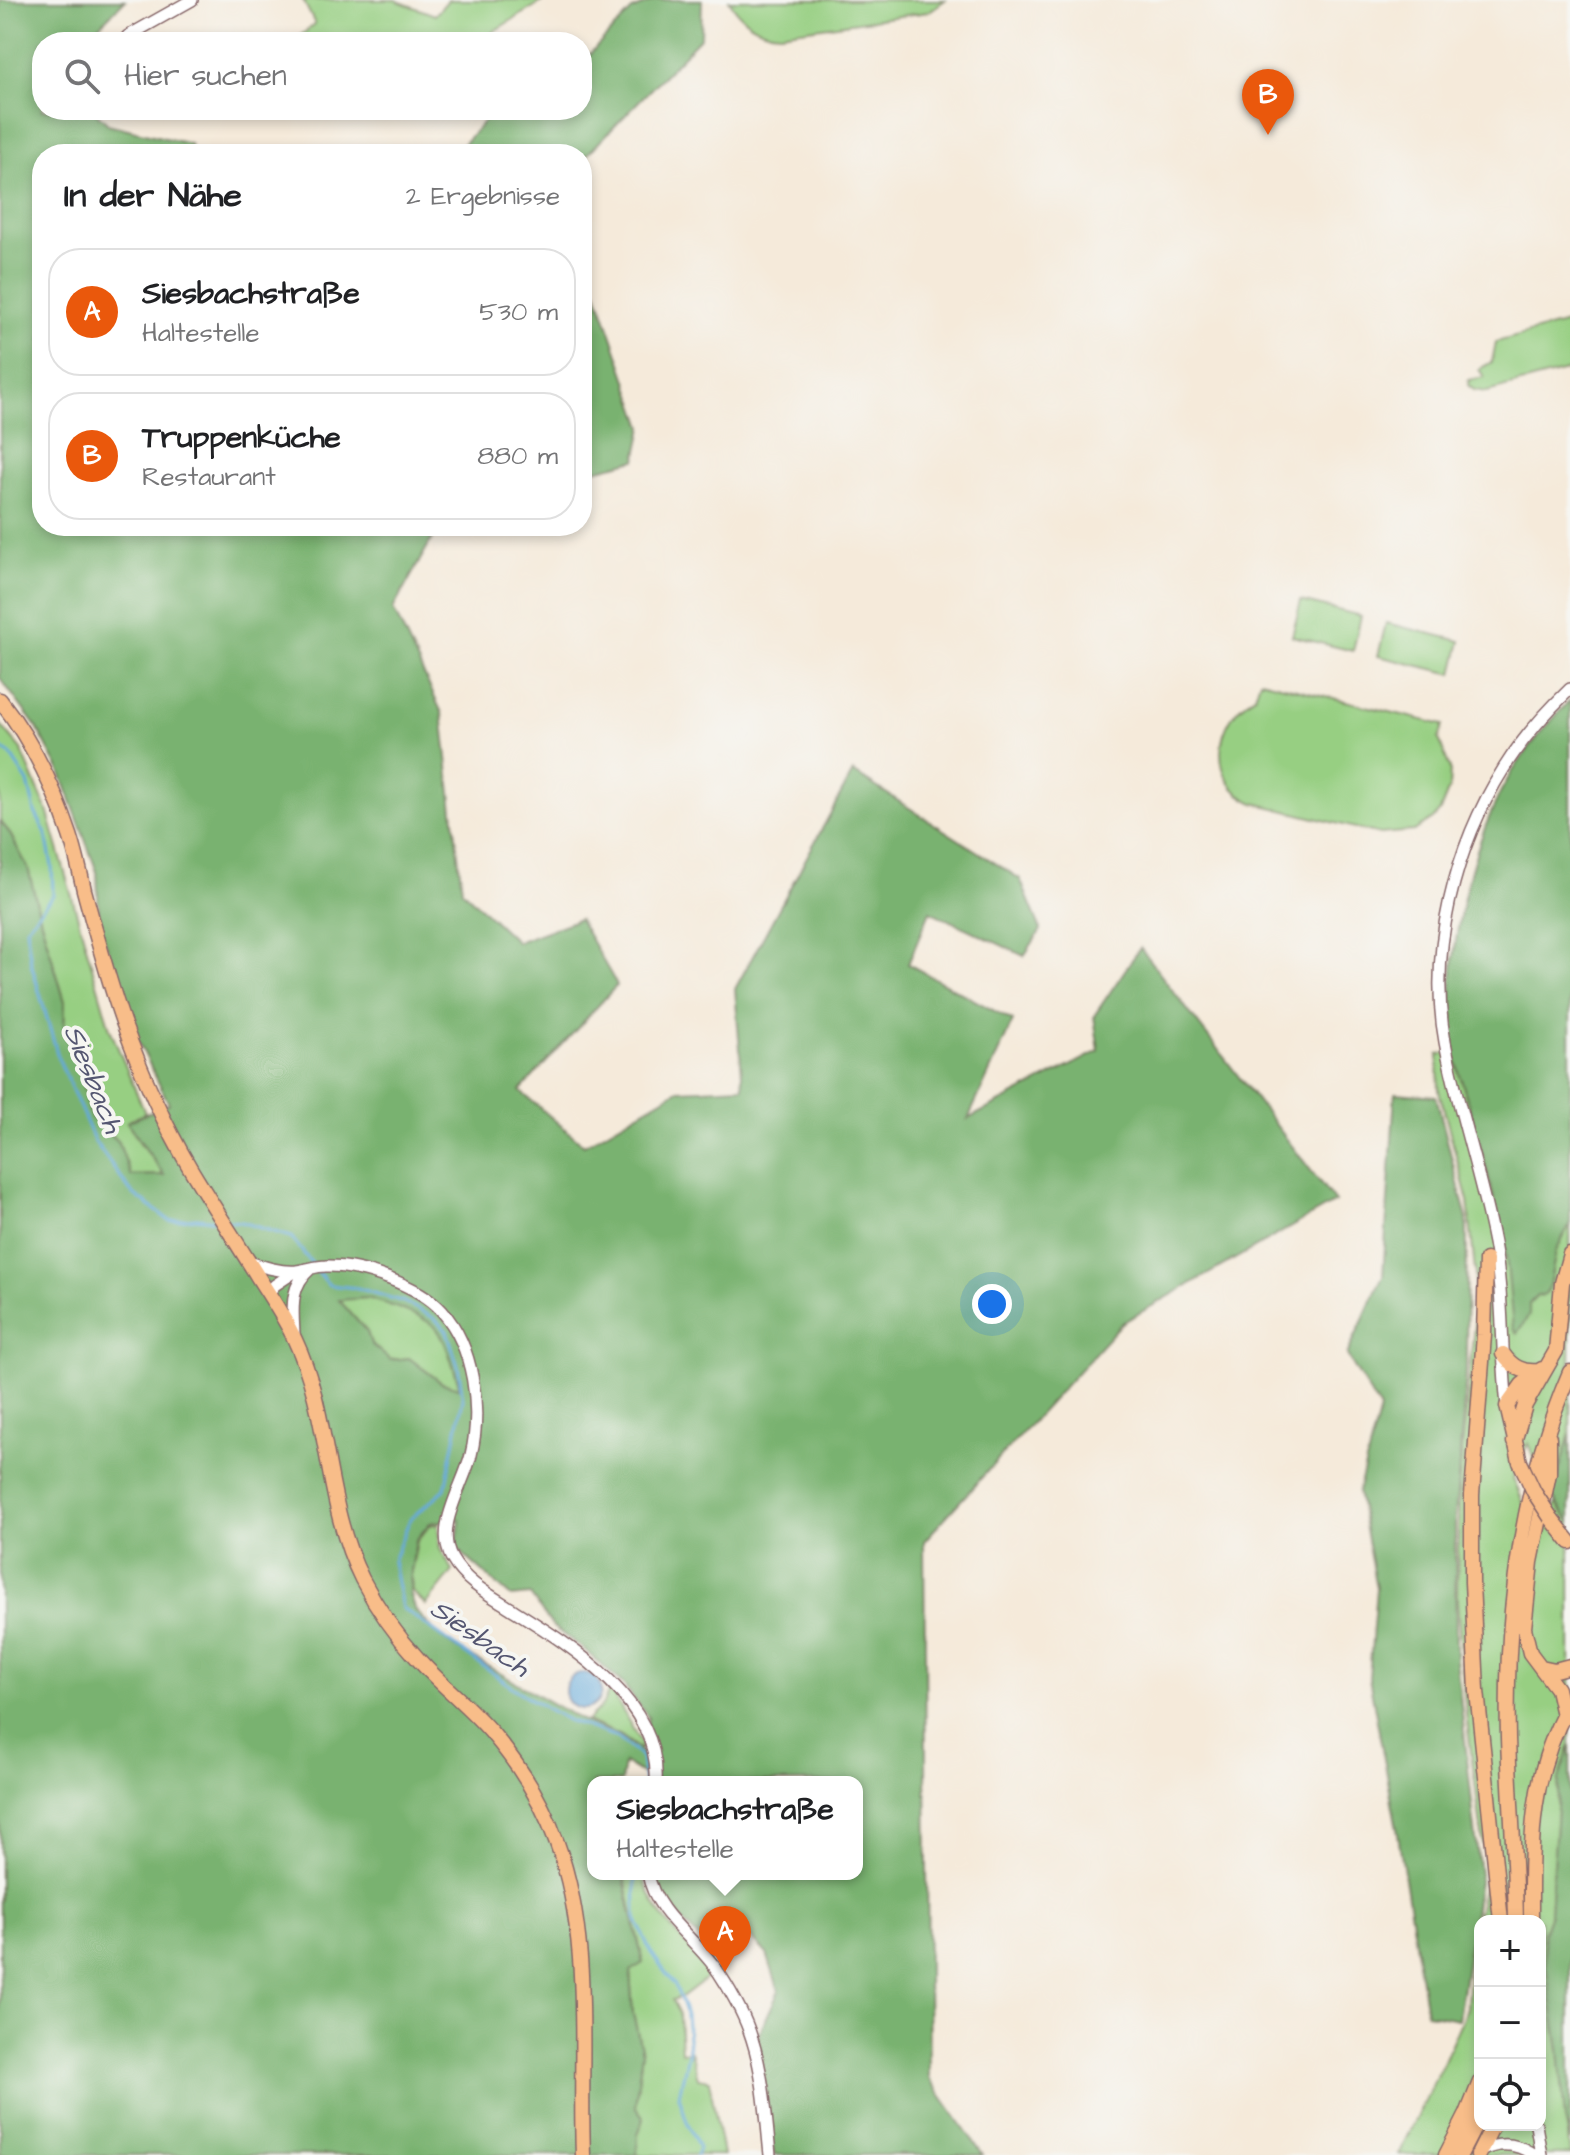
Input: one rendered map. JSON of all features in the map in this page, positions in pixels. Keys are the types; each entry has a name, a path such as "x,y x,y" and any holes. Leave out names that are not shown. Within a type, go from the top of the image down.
{"main road":[{"path":"0,700 38,758 61,809 122,1018 166,1124 294,1338 317,1406 339,1520 362,1580 379,1609 419,1660 477,1716 511,1758 539,1803 557,1843 572,1902 580,1969 583,2155"},
{"path":"1514,1442 1525,1405 1558,1346 1562,1283 1570,1254"},
{"path":"1486,1260 1486,1310 1472,1495 1471,1568 1474,1655 1500,1915"},
{"path":"1503,1354 1518,1368 1528,1371 1544,1368"},
{"path":"1544,1368 1522,1385 1507,1406 1520,1462 1534,1492 1570,1542"},
{"path":"1516,1915 1508,1740 1511,1616 1525,1518 1536,1470 1570,1372"},
{"path":"1531,1915 1531,1851 1537,1787 1550,1743 1567,1709 1557,1689 1534,1660 1527,1644 1525,1620 1531,1562 1549,1473 1548,1429"},
{"path":"1541,1667 1555,1670 1570,1666"},
{"path":"1508,1915 1514,1843"},
{"path":"1446,2155 1474,2097"},
{"path":"1460,2155 1474,2128"},
{"path":"1479,2153 1490,2131"}],"street":[{"path":"135,32 192,0"},
{"path":"1507,1406 1499,1278 1487,1213 1460,1114 1445,1039 1441,984 1444,939 1458,871 1489,795 1504,767 1533,727 1570,689"},
{"path":"1486,1260 1487,1213"},
{"path":"249,1262 275,1270 296,1271 326,1266 378,1276 429,1299 440,1309 453,1326 466,1355 475,1410 471,1455 446,1529 448,1552 458,1568 479,1588 553,1636 614,1684 633,1708 648,1738 656,1776"},
{"path":"268,1293 296,1286 310,1269"},
{"path":"268,1293 296,1271"},
{"path":"294,1338 296,1286"},
{"path":"650,1880 663,1909 706,1956 730,1991 752,2039 770,2155"},
{"path":"1537,2131 1541,2155"},
{"path":"1479,2153 1502,2144 1525,2148 1534,2155"}],"green space":[{"path":"0,0 125,0 93,32 32,32 32,120 104,120 108,124 190,144 32,144 32,536 433,536 393,609 442,713 462,890 517,942 579,919 617,985 520,1091 584,1145 678,1090 743,1087 735,989 853,772 1020,879 1041,930 1024,956 930,911 908,964 1013,1021 968,1119 1099,1051 1094,1016 1140,948 1335,1202 1122,1323 924,1541 929,2078 983,2155 774,2155 758,2036 779,1991 767,1954 746,1932 706,1945 664,1903 657,1880 863,1880 863,1776 645,1776 624,1763 622,1776 587,1776 587,1880 624,1880 643,1963 630,1971 633,2014 642,2052 635,2106 644,2118 638,2134 637,2155 0,2155 0,821 28,868 65,1002 64,1033 80,1070 91,1117 118,1141 131,1176 164,1175 127,1122 169,1104 138,1041 116,976 99,921 97,872 60,771 37,728 0,678","holes":["368,1298 415,1315 437,1329 460,1388 442,1383 409,1358 390,1360 371,1344 367,1332 339,1300","460,1519 456,1548 511,1597 530,1595 553,1627 623,1684 648,1717 644,1754 619,1735 583,1721 456,1648 435,1632 416,1611 410,1593 416,1540 430,1523"]},
{"path":"303,0 395,0 435,15 448,0 545,0 493,32 305,32 315,24"},
{"path":"656,0 702,0 701,37 592,150 592,144 463,144 485,120 592,120 592,52 632,10"},
{"path":"729,0 945,0 928,12 780,33 750,24"},
{"path":"592,287 595,287 643,427 636,460 592,471"},
{"path":"1570,322 1570,370 1487,392 1474,390 1468,385 1469,380 1484,377 1479,369 1492,362 1496,342"},
{"path":"1301,601 1361,616 1353,651 1292,636"},
{"path":"1386,623 1461,641 1453,674 1378,656"},
{"path":"1260,680 1443,725 1439,739 1450,769 1449,789 1440,811 1414,831 1380,834 1254,803 1239,794 1228,781 1221,751 1231,720 1241,706 1255,696"},
{"path":"1570,700 1570,1223 1556,1251 1548,1291 1529,1304 1529,1315 1517,1333 1513,1328 1501,1228 1454,1051 1451,987 1466,888 1498,797 1531,746"},
{"path":"0,724 21,749 47,810 110,1029 145,1113 127,1122 165,1175 131,1176 118,1141 91,1117 80,1070 64,1032 65,1002 28,868 0,821"},
{"path":"1454,1052 1499,1218 1507,1262 1529,1315 1529,1304 1548,1291 1556,1251 1570,1223 1570,1434 1552,1496 1528,1443 1513,1478 1522,1500 1545,1533 1556,1503 1570,1522 1570,1745 1559,1779 1550,1914 1546,1925 1546,1915 1478,1915 1487,1873 1466,1714 1457,1601 1459,1480 1474,1325 1475,1272 1468,1201 1439,1091 1438,1055"},
{"path":"1395,1093 1436,1096 1467,1219 1466,1374 1455,1518 1456,1659 1480,1875 1458,2019 1426,2013 1398,1834 1369,1678 1376,1588 1358,1492 1380,1410 1347,1355 1383,1276"},
{"path":"367,1298 432,1324 448,1349 460,1389 442,1383 409,1358 390,1360 371,1344 367,1332 338,1299"},
{"path":"1570,1434 1570,1522 1552,1496"},
{"path":"438,1524 440,1549 453,1571 426,1605 412,1592 411,1572 417,1541 430,1525"},
{"path":"610,1688 643,1747 639,1749 620,1735 587,1721 602,1706"},
{"path":"1570,1745 1570,2141 1546,1967 1546,1925 1550,1914 1559,1779"},
{"path":"625,1880 645,1880 662,1915 713,1973 683,1996 672,2000 679,2014 681,2052 691,2051 698,2078 709,2080 723,2155 637,2155 638,2134 644,2118 635,2106 642,2052 633,2014 630,1970 643,1962"},
{"path":"1474,1932 1474,2131 1546,2131 1546,1967 1570,2155 1398,2155 1467,2008"}],"water":[{"path":"583,1673 596,1678 601,1691 596,1704 583,1709 570,1704 565,1691 570,1678"}],"waterway":[{"name":"Siesbach","path":"0,747 10,754 28,782 35,812 46,834 53,895 26,928 31,963 59,1060 95,1142 131,1192 170,1221 196,1218 216,1220"},
{"name":"Siesbach","path":"228,1221 291,1237 313,1265"},
{"name":"Siesbach","path":"317,1271 329,1285 357,1288 404,1302 434,1318 447,1331 458,1366 463,1399 445,1489 410,1519 393,1561 402,1608 519,1692 567,1720 617,1737 641,1757 643,1776"},
{"name":"Siesbach","path":"635,1880 636,1918 650,1951 676,1987 686,2015 689,2050 679,2095 699,2148 696,2155"}],"place":[{"name":"Truppenküche","path":"1268,135"},
{"name":"Siesbachstraße","path":"725,1972"}]}
